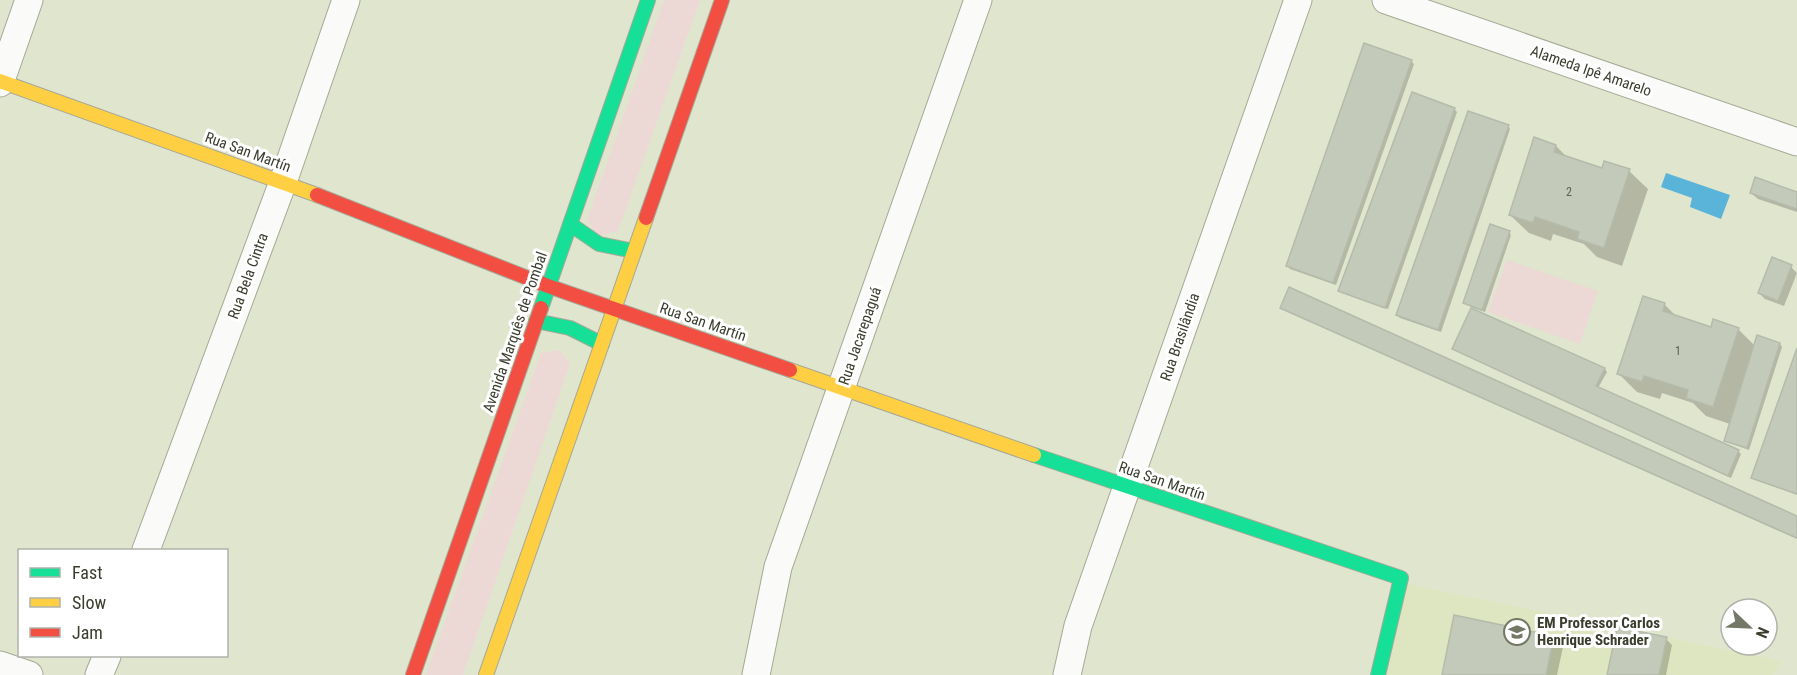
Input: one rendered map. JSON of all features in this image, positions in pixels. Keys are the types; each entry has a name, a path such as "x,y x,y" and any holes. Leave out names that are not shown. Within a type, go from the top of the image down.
{"main road":[{"name":"Avenida Marquês de Pombal","path":"413,675 648,0"},
{"path":"486,675 722,0"},
{"name":"Rua San Martín","path":"0,82 282,182 548,286 1127,487 1401,578 1378,675"},
{"path":"570,224 593,243 610,249 634,251"},
{"path":"536,321 563,324 585,332 602,344"}],"street":[{"path":"0,82 29,0"},
{"name":"Rua Bela Cintra","path":"146,549 282,182 346,0"},
{"name":"Rua Jacarepaguá","path":"756,675 778,567 978,0"},
{"name":"Rua Brasilândia","path":"1067,675 1078,626 1298,0"},
{"name":"Alameda Ipê Amarelo","path":"1386,0 1797,142"},
{"path":"99,675 106,657"},
{"path":"0,665 29,675"}],"shaded area":[{"path":"664,0 700,0 618,231 598,236 587,220"},
{"path":"1507,260 1598,291 1580,344 1488,312"},
{"path":"559,350 570,364 463,675 426,675 541,353"},
{"name":"EM Professor Carlos Henrique Schrader","path":"1403,583 1719,648 1719,657 1762,657 1781,661 1773,675 1383,675"}],"water":[{"path":"1666,173 1730,195 1721,219 1690,207 1692,198 1661,187"}],"building":[{"path":"1364,43 1412,60 1333,283 1286,266"},
{"path":"1412,92 1455,108 1385,308 1338,291"},
{"path":"1468,111 1509,125 1438,330 1396,315"},
{"path":"1534,137 1556,145 1554,152 1602,168 1604,161 1630,169 1604,248 1577,239 1579,232 1535,217 1533,223 1509,215"},
{"path":"1755,177 1797,192 1797,209 1750,193"},
{"path":"1490,224 1510,231 1482,310 1463,303"},
{"path":"1772,257 1792,265 1778,301 1758,293"},
{"path":"1289,287 1797,516 1797,538 1280,308"},
{"path":"1643,296 1665,303 1663,311 1711,327 1713,319 1739,328 1713,407 1686,398 1688,390 1644,376 1642,382 1617,374"},
{"path":"1471,308 1605,368 1596,386 1739,450 1728,476 1452,349"},
{"path":"1757,335 1780,343 1747,448 1724,441"},
{"path":"1797,348 1797,494 1751,478"},
{"path":"1454,615 1554,636 1546,675 1442,675"},
{"path":"1617,627 1667,637 1659,675 1607,675"}],"traffic: fast":[{"path":"541,308 648,0"},
{"path":"570,224 599,244 634,251"},
{"path":"536,321 570,328 602,344"},
{"path":"1034,455 1401,578 1378,675"}],"traffic: slow":[{"path":"0,81 317,195"},
{"path":"486,675 646,218"},
{"path":"790,370 1034,455"}],"traffic: jam":[{"path":"646,218 722,0"},
{"path":"317,195 548,286 790,370"},
{"path":"413,675 541,308"}],"place":[{"name":"EM Professor Carlos Henrique Schrader","path":"1517,632"}]}
